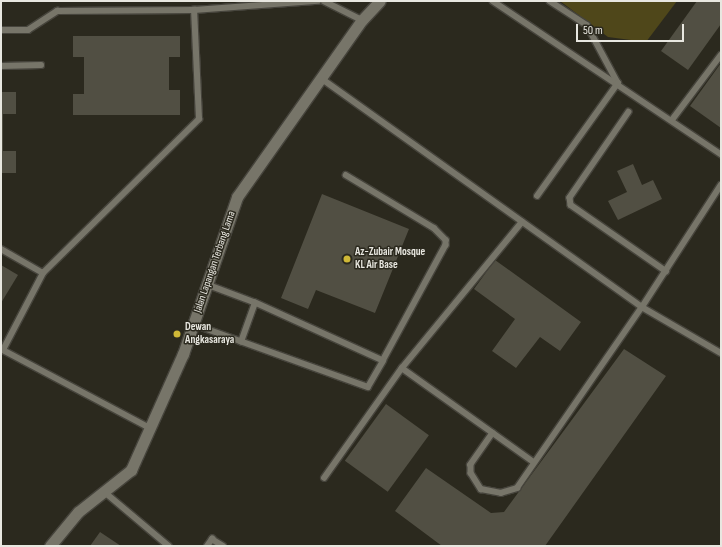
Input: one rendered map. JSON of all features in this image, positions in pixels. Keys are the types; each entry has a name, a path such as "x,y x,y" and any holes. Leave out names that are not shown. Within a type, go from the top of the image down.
{"street":[{"name":"Jalan Lapangan Terbang Lama","path":"50,546 78,512 106,493 131,470 193,324 237,197 362,20 380,1"}],"lane":[{"path":"1,30 28,30 57,11 194,10 318,1"},
{"path":"324,1 362,20"},
{"path":"493,1 618,82 721,154"},
{"path":"550,1 587,25 618,82"},
{"path":"150,428 2,350 43,273 199,119 194,10"},
{"path":"672,120 721,55"},
{"path":"1,66 41,65"},
{"path":"321,78 642,307 721,353"},
{"path":"537,196 618,82"},
{"path":"629,112 570,198 571,205 666,271"},
{"path":"193,324 368,387 446,245 446,240 434,228 346,174"},
{"path":"493,433 471,465 471,473 481,488 501,493 517,488 642,307 721,185"},
{"path":"324,478 402,368 522,222"},
{"path":"1,249 43,273"},
{"path":"207,285 255,303 383,361"},
{"path":"241,342 255,303"},
{"path":"402,368 534,462"},
{"path":"106,493 169,546"},
{"path":"207,546 212,539 223,546"}],"shaded area":[{"path":"560,1 677,1 646,42 608,37"}],"building":[{"path":"697,1 721,1 721,24 688,70 661,51"},
{"path":"73,36 180,36 180,57 169,57 169,90 180,90 180,115 73,115 73,94 84,94 84,57 73,57"},
{"path":"721,63 721,128 690,106"},
{"path":"1,92 16,92 16,114 3,114 3,151 16,151 16,173 1,173"},
{"path":"633,164 642,185 653,180 662,199 618,220 608,201 627,192 617,171"},
{"name":"Az-Zubair Mosque KL Air Base","path":"322,194 409,229 375,313 316,290 308,309 281,298"},
{"path":"495,260 581,322 560,351 540,337 516,368 492,351 515,319 474,289"},
{"path":"1,265 18,275 1,303"},
{"path":"624,349 666,376 545,546 442,546 395,511 426,468 491,513 504,512"},
{"path":"386,404 429,435 388,492 345,461"},
{"path":"100,532 121,546 90,546"}],"place":[{"name":"Az-Zubair Mosque KL Air Base","path":"347,259"},
{"name":"Dewan Angkasaraya","path":"177,334"}]}
